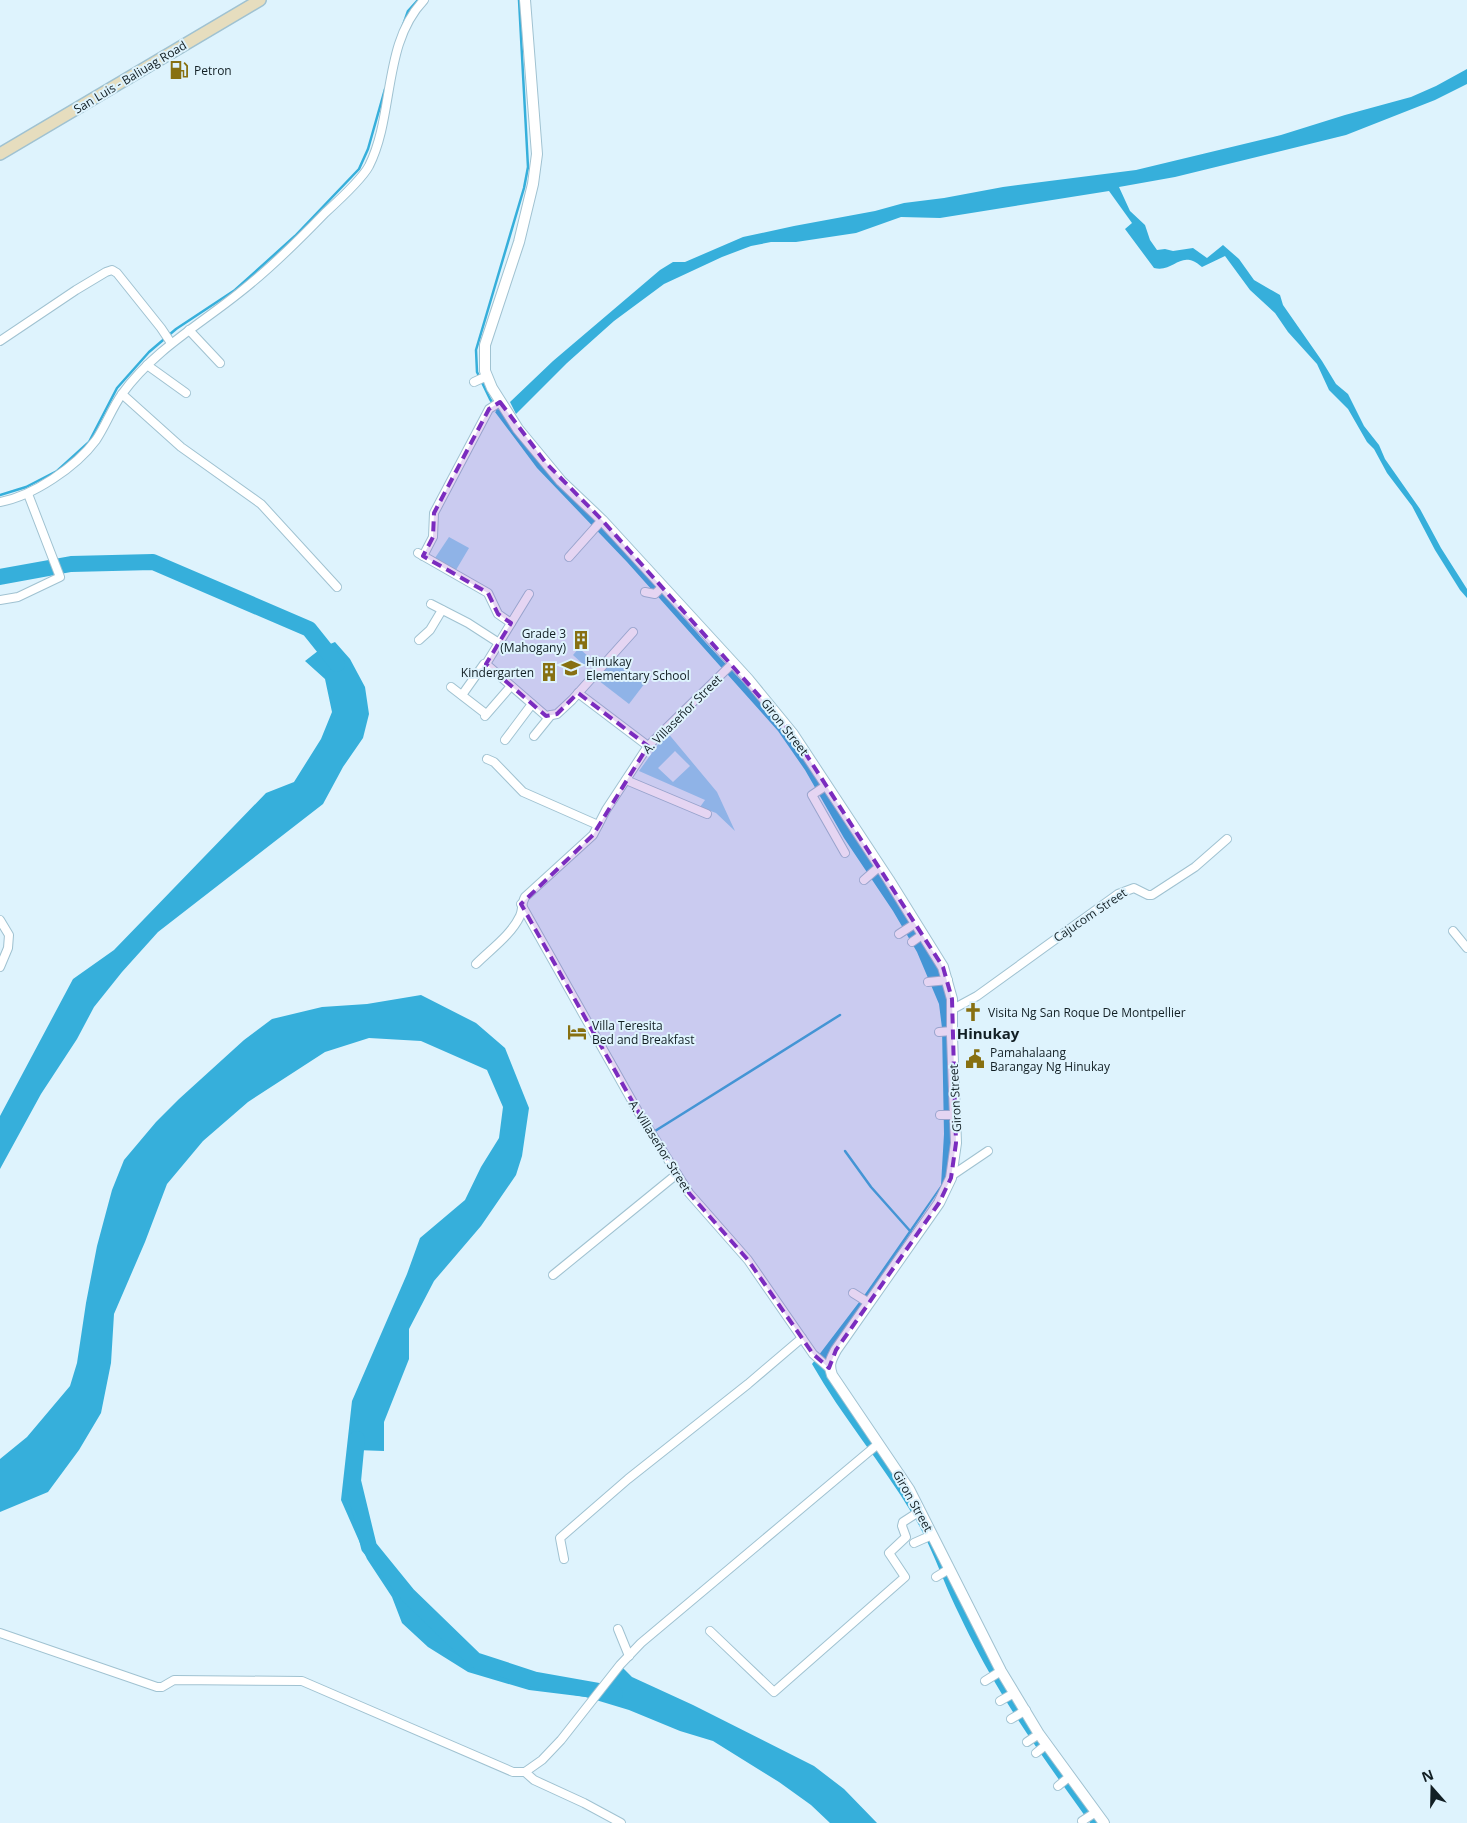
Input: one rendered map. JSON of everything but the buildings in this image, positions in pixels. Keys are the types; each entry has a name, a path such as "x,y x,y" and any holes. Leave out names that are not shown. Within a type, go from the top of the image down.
{"main road":[{"name":"San Luis - Baliuag Road","path":"0,154 260,0"}],"street":[{"path":"0,502 15,500 28,494 69,467 96,440 122,394 169,341 189,330 240,292 290,248 339,200 368,168 378,142 402,35 413,12 424,0"},
{"path":"474,382 486,376 485,345 519,242 533,184 537,154 525,0"},
{"path":"0,340 76,290 112,270 117,273 161,328 169,341"},
{"path":"189,330 220,363"},
{"path":"147,365 186,393"},
{"name":"Giron Street","path":"486,376 506,413 597,524 729,667 756,689 793,734 823,788 878,868 921,936 940,960 952,999 953,1009 950,1031 956,1143 951,1176 935,1210 866,1301 826,1365 874,1447 909,1489 917,1513 931,1535 999,1672 1012,1694 1068,1777 1094,1813 1104,1823"},
{"path":"122,394 181,447 261,504 337,587"},
{"path":"500,402 489,408 434,513 433,536 420,554 488,593 498,614 512,623"},
{"path":"0,600 18,597 60,577 28,494"},
{"path":"569,557 597,524"},
{"path":"645,592 659,590"},
{"path":"529,594 486,664 546,716 557,714 633,632"},
{"path":"431,604 476,628 499,643"},
{"path":"419,640 430,630 442,610"},
{"path":"462,695 484,664"},
{"name":"A. Villaseñor Street","path":"476,964 512,929 521,914 521,904 525,897 593,835 648,746 729,667"},
{"path":"451,687 485,716 511,686"},
{"path":"578,693 648,746"},
{"path":"505,740 532,704"},
{"path":"534,736 551,715"},
{"path":"487,759 494,762 523,792 598,825"},
{"path":"626,780 707,814"},
{"path":"823,788 812,795 845,853"},
{"name":"Cajucom Street","path":"953,1009 977,996 1118,894 1134,888 1152,895 1195,867 1227,839"},
{"path":"866,878 878,868"},
{"name":"A. Villaseñor Street","path":"521,904 640,1115 689,1193 748,1260 813,1354 826,1365"},
{"path":"0,922 9,935 8,948 0,967"},
{"path":"902,932 914,924"},
{"path":"1453,931 1467,948"},
{"path":"912,942 921,936"},
{"path":"928,982 946,980"},
{"path":"939,1032 950,1031"},
{"path":"940,1115 954,1115"},
{"path":"951,1176 988,1151"},
{"path":"553,1275 677,1174"},
{"path":"853,1293 866,1301"},
{"path":"564,1559 560,1538 628,1479 748,1384 802,1338"},
{"path":"0,1633 157,1687 162,1687 174,1680 302,1681 513,1772 525,1772 542,1760 561,1740 620,1665 641,1643 874,1447"},
{"path":"710,1631 774,1692 905,1577 889,1553 906,1537 902,1526 903,1522 917,1513"},
{"path":"914,1544 931,1535"},
{"path":"936,1577 948,1570"},
{"path":"618,1629 628,1656"},
{"path":"985,1681 999,1672"},
{"path":"1000,1701 1012,1694"},
{"path":"1011,1719 1024,1711"},
{"path":"1027,1742 1038,1734"},
{"path":"1036,1753 1046,1745"},
{"path":"525,1772 534,1780 584,1803 621,1823"},
{"path":"1058,1786 1068,1777"},
{"path":"1082,1821 1094,1813"}],"highlighted area":[{"path":"500,402 546,463 602,520 793,734 943,967 952,999 956,1143 951,1178 939,1203 836,1350 829,1368 813,1354 748,1260 689,1193 640,1115 521,904 593,835 648,746 578,693 557,714 546,716 486,664 511,623 498,614 488,593 423,556 433,537 434,513 489,409"}],"shaded area":[{"path":"1467,69 1467,84 1435,100 1346,135 1175,177 1119,187 1130,211 1145,225 1150,240 1157,250 1173,251 1193,248 1207,258 1223,245 1239,259 1254,280 1280,295 1283,305 1336,384 1348,394 1364,426 1379,445 1385,459 1420,509 1441,548 1467,589 1467,598 1435,550 1412,506 1387,473 1348,409 1329,390 1317,364 1288,332 1275,313 1250,290 1225,256 1202,267 1194,262 1183,260 1161,269 1154,268 1125,229 1132,223 1109,191 940,218 901,217 856,233 796,242 771,242 751,246 722,257 664,284 614,321 567,363 516,414 510,402 553,361 660,270 673,262 685,262 743,237 875,211 904,203 1003,187 1136,170 1281,135 1411,97"},
{"path":"499,409 544,468 637,565 766,707 808,761 934,959 949,993 953,1127 945,1182 827,1357 823,1366 827,1375 915,1507 993,1666 1098,1823 1090,1823 1012,1711 969,1635 919,1525 836,1403 812,1364 863,1297 941,1185 944,1134 942,1028 939,1004 917,952 893,911 844,838 805,770 778,731 627,562 537,468 495,412"},
{"path":"449,537 469,548 456,570 435,558"},
{"path":"335,642 350,659 365,687 369,714 363,738 343,767 323,804 158,932 122,972 94,1007 77,1039 41,1094 0,1169 0,1116 73,979 114,950 266,793 294,782 321,739 332,712 325,679 305,661 323,647"},
{"path":"579,648 591,659 585,666 573,655"},
{"path":"613,657 645,683 629,704 594,677"},
{"path":"667,732 717,792 735,831 716,813 700,807 705,800 639,771","holes":["675,751 690,766 673,782 658,768"]},
{"path":"421,995 476,1023 505,1048 529,1108 522,1156 516,1175 481,1226 434,1281 409,1329 409,1359 384,1422 384,1451 356,1450 353,1481 369,1547 408,1595 475,1660 536,1680 604,1692 616,1666 623,1668 632,1677 693,1705 814,1766 844,1789 877,1823 830,1823 811,1805 779,1782 713,1741 680,1731 629,1710 586,1697 529,1690 468,1672 428,1647 402,1623 392,1597 367,1559 341,1500 352,1401 407,1274 420,1238 465,1200 481,1167 499,1138 503,1107 487,1070 421,1041 369,1038 325,1052 248,1102 203,1141 167,1184 145,1242 114,1314 111,1363 101,1413 79,1450 48,1492 0,1512 0,1459 27,1437 70,1386 77,1363 97,1246 112,1190 124,1160 156,1122 179,1099 244,1040 272,1019 322,1007 367,1004"}],"waterway":[{"path":"402,28 408,11 418,0"},
{"path":"499,413 477,372 476,350 524,188 528,167 519,0"},
{"path":"0,495 26,487 57,471 89,442 117,388 149,352 176,329 235,290 295,236 359,169 368,149 385,89"},
{"path":"0,577 71,564 153,562 309,629 337,664"},
{"path":"655,1131 840,1015"},
{"path":"845,1151 871,1187 911,1232"},
{"path":"357,1439 353,1481 369,1547 408,1595 475,1660 536,1680 615,1694"}],"place":[{"name":"Petron","path":"179,70"},
{"name":"Grade 3 (Mahogany)","path":"581,640"},
{"name":"Hinukay Elementary School","path":"571,668"},
{"name":"Kindergarten","path":"549,672"},
{"name":"Visita Ng San Roque De Montpellier","path":"973,1012"},
{"name":"Villa Teresita Bed and Breakfast","path":"577,1032"},
{"name":"Pamahalaang Barangay Ng Hinukay","path":"975,1059"}],"district":[{"name":"Hinukay","path":"988,1033"}]}
